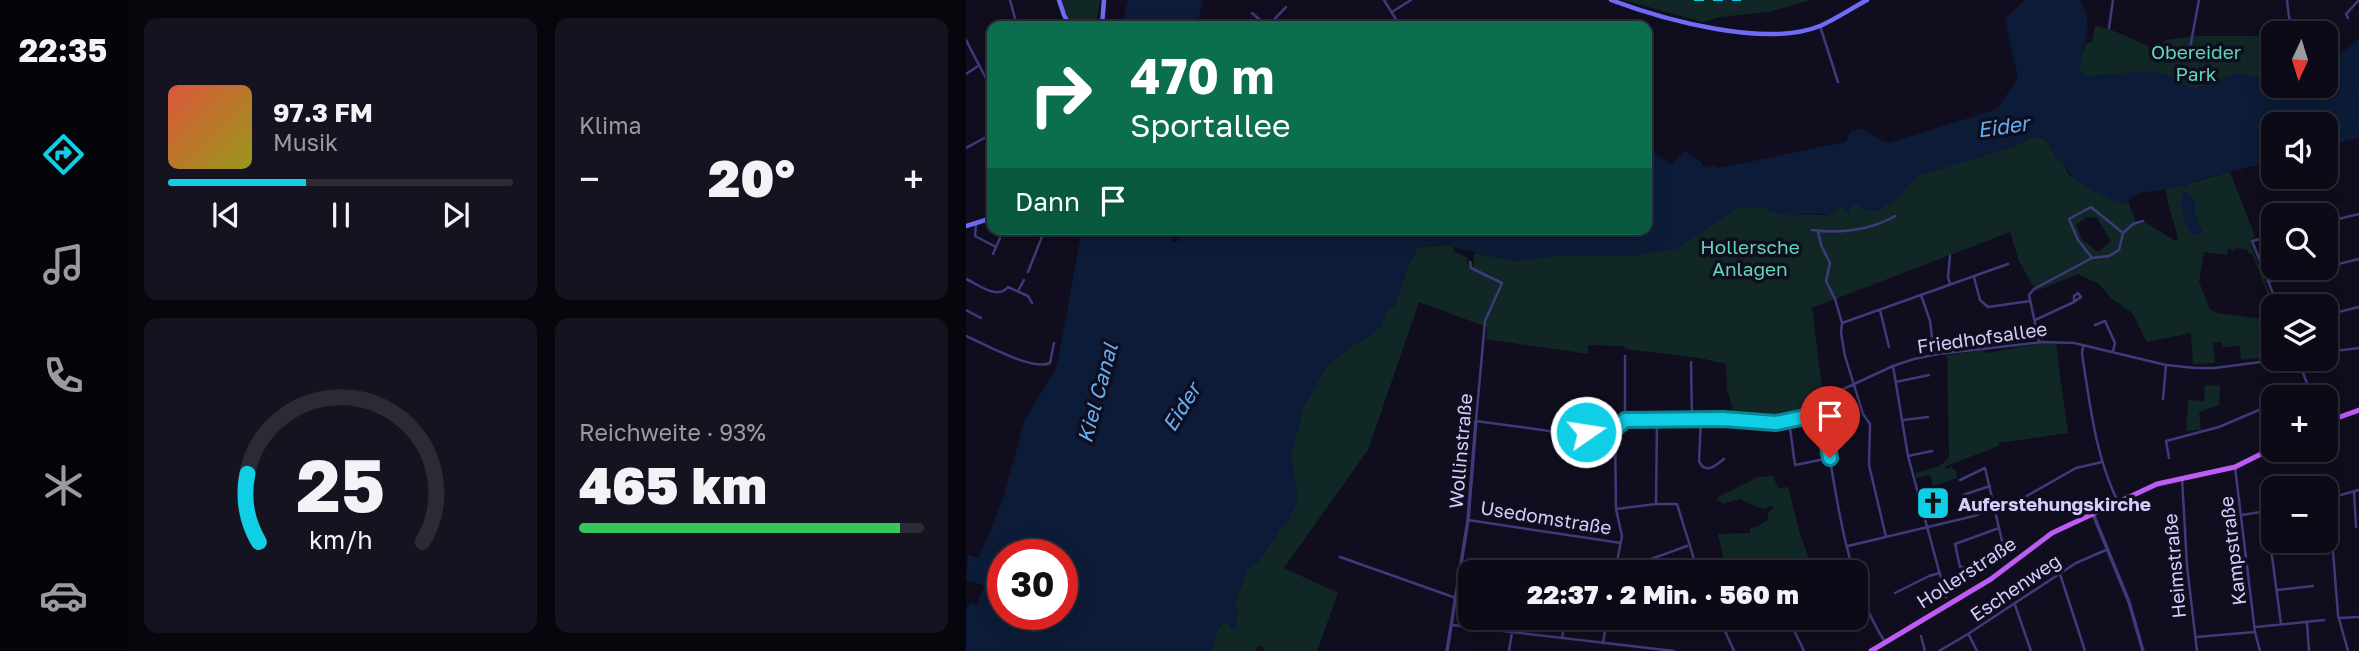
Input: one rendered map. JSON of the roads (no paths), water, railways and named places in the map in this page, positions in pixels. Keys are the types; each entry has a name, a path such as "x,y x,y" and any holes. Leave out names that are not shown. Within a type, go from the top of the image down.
{"main road":[{"path":"1059,0 1067,21"},
{"path":"1102,21 1104,0"},
{"path":"1611,0 1685,23 1745,33 1801,31 1820,26 1867,0"},
{"path":"966,226 987,220"},
{"path":"2338,418 2359,410"},
{"name":"Hollerstraße","path":"1871,651 1991,579 2052,533 2157,484 2235,467 2261,454"}],"street":[{"path":"1010,0 1016,21"},
{"path":"1384,0 1397,21"},
{"path":"1392,12 1411,0"},
{"path":"2109,28 2113,0"},
{"path":"2189,53 2199,0"},
{"path":"2287,0 2290,21"},
{"path":"2348,19 2346,14 2359,0"},
{"path":"1273,21 1286,7"},
{"path":"1252,13 1262,21"},
{"path":"1820,26 1838,82"},
{"path":"966,40 987,80"},
{"path":"966,74 979,65"},
{"path":"966,148 987,137"},
{"path":"2092,258 2078,240 2069,219 2091,207 2123,233"},
{"path":"2338,219 2359,214"},
{"path":"1812,230 1867,228 1895,216"},
{"path":"2039,342 2029,295 2034,289 2092,258 2109,256 2119,250 2123,233 2133,224 2143,221"},
{"path":"976,223 975,236 996,247"},
{"path":"1818,231 1829,263 1826,281 1842,323 1845,356 1863,414 1870,424 1869,465 1886,537"},
{"path":"1028,272 1043,235"},
{"path":"993,254 1000,238"},
{"path":"2261,239 2252,241 2261,264"},
{"path":"1950,256 1950,284"},
{"path":"2338,264 2359,259"},
{"name":"Wollinstraße","path":"1447,651 1468,520 1485,321 1502,283 1471,268 1470,262"},
{"path":"1842,323 2008,264"},
{"path":"1974,277 1980,299 1988,307 2030,301"},
{"path":"966,279 997,293 1008,287 1028,296 1032,303"},
{"path":"1018,291 1024,280"},
{"path":"2273,294 2268,282 2276,280"},
{"path":"1922,295 1930,321 1934,354"},
{"path":"2035,320 2074,302"},
{"path":"2338,312 2359,307"},
{"path":"966,310 981,317"},
{"path":"1880,310 1889,346"},
{"path":"2095,325 2105,321 2115,343 2113,351"},
{"path":"966,336 1026,362 1042,365 1050,363 1054,343"},
{"name":"Friedhofsallee","path":"1820,414 1825,397 1893,366 1934,354 2061,341 2165,365 2215,368 2261,362"},
{"path":"2083,344 2082,354 2102,461 2118,502"},
{"path":"2338,351 2359,348"},
{"path":"1625,356 1625,420"},
{"path":"1691,362 1692,419"},
{"path":"2163,399 2165,365"},
{"path":"1893,366 1908,456 1946,597"},
{"path":"1896,382 1929,375"},
{"path":"2169,458 2166,441 2219,427 2261,409"},
{"path":"1476,421 1561,434 1615,429 1625,420 1701,419 1762,423 1820,414 1824,420 1838,508 1852,560"},
{"path":"1902,420 1928,416"},
{"path":"1701,419 1701,466 1712,468 1724,459"},
{"path":"1656,504 1657,420"},
{"path":"1788,421 1795,465 1830,458"},
{"path":"1615,429 1616,509 1622,536 1617,560"},
{"path":"1908,456 1932,451"},
{"path":"1848,546 1995,509 2038,490 2076,468 2102,461"},
{"name":"Kampstraße","path":"2235,467 2255,632"},
{"path":"1959,480 1985,468 1990,486 1999,528 2002,545 1966,568 1961,567 1955,544 1999,528"},
{"name":"Heimstraße","path":"2182,478 2187,566 2197,651"},
{"path":"1963,495 1990,486"},
{"path":"2338,496 2359,490"},
{"path":"2354,492 2356,527"},
{"path":"1616,509 1677,504 1694,560"},
{"path":"2242,515 2261,512"},
{"path":"2093,514 2129,602 2143,651"},
{"name":"Usedomstraße","path":"1468,520 1621,543"},
{"path":"1651,559 1689,545"},
{"name":"Eschenweg","path":"1939,651 1968,635 2083,559 2108,549"},
{"path":"2272,553 2281,624"},
{"path":"2333,553 2339,618 2348,651"},
{"path":"1340,557 1457,598"},
{"path":"1895,593 1940,573"},
{"path":"2060,574 2085,651"},
{"path":"2277,591 2313,586"},
{"path":"2015,604 2031,651"},
{"path":"1868,613 1885,642"},
{"path":"2339,618 2359,617"},
{"path":"2256,627 2324,620"},
{"path":"2307,621 2309,651"},
{"path":"1452,625 1674,651"},
{"path":"1562,638 1564,630"},
{"path":"1603,643 1605,630"},
{"path":"1794,630 1804,651"},
{"path":"1727,631 1734,651"},
{"path":"1509,651 1512,632"},
{"path":"2195,637 2255,632 2260,651"},
{"path":"1968,635 1977,651"},
{"path":"1921,636 1925,651"}],"water":[{"path":"1128,0 1203,0 1198,21 1123,21"},
{"path":"2025,0 2080,0 2088,23 2080,63 2084,76 2159,73 2196,89 2237,74 2261,79 2261,98 2338,98 2338,56 2359,39 2359,138 2338,143 2338,112 2261,112 2261,164 2194,181 2185,188 2181,185 2139,193 2124,204 2081,183 2062,161 2057,161 2048,142 2041,137 2033,137 2014,146 1917,176 1894,201 1878,210 1870,211 1853,203 1849,215 1844,207 1839,206 1836,208 1837,214 1783,215 1766,208 1738,208 1675,249 1627,256 1565,255 1516,261 1447,245 1417,248 1394,307 1388,308 1381,326 1326,367 1304,406 1291,453 1298,500 1287,524 1278,530 1275,541 1269,543 1260,560 1246,569 1234,606 1238,611 1236,628 1230,629 1226,622 1220,627 1213,651 966,651 966,609 970,602 977,605 984,586 966,579 968,555 979,558 1003,499 1024,422 1057,366 1081,235 1172,235 1173,242 1176,242 1182,235 1652,235 1652,151 1656,157 1658,155 1672,165 1685,151 1702,163 1704,168 1718,168 1846,142 1850,132 1861,128 1889,143 1997,109 2018,78 2005,19"},
{"path":"2189,193 2195,203 2195,214 2203,232 2200,235 2191,234 2184,220 2182,194"}],"railway":[{"path":"1694,0 1741,0"}],"place":[{"name":"Auferstehungskirche","path":"1933,503"}],"park label":[{"name":"Obereider Park","path":"2196,62"},
{"name":"Hollersche Anlagen","path":"1750,257"}],"water label":[{"name":"Eider","path":"2003,126"},
{"name":"Kiel Canal","path":"1097,393"},
{"name":"Eider","path":"1181,407"}]}
